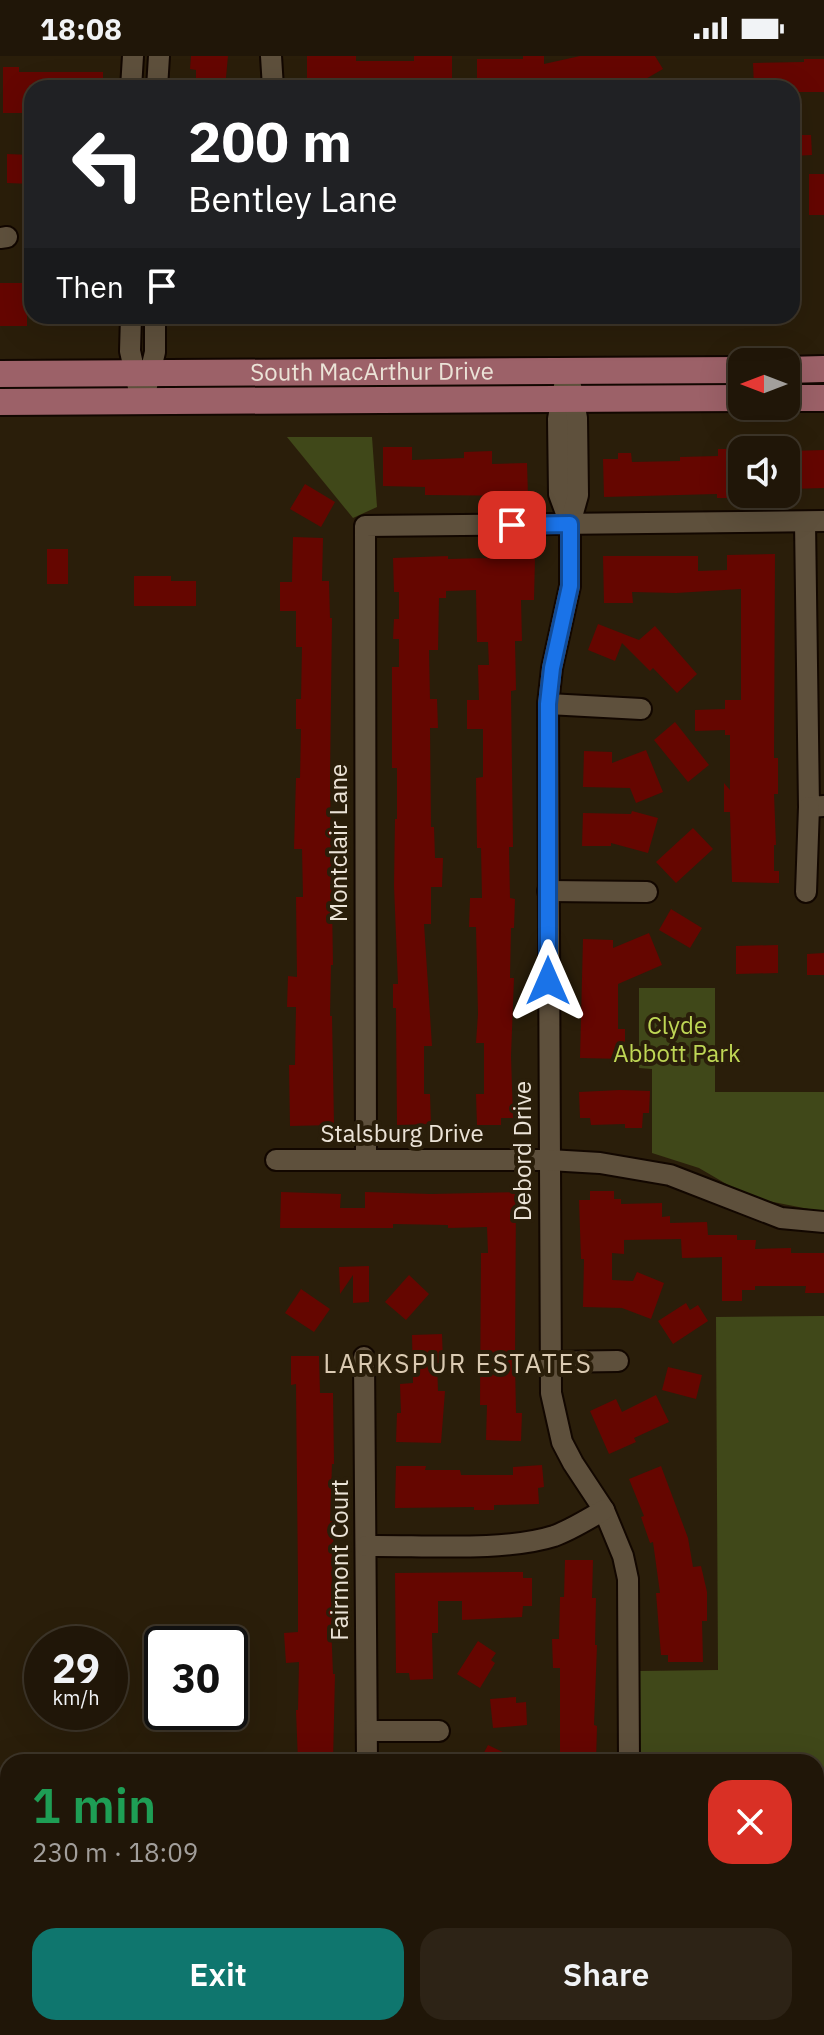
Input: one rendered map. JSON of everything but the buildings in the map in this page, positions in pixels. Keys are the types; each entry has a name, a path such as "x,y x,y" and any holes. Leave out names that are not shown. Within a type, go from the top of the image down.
{"main road":[{"path":"800,370 824,369"},
{"name":"South MacArthur Drive","path":"0,374 728,370"},
{"name":"South MacArthur Drive","path":"0,402 728,398"},
{"path":"800,398 824,398"}],"street":[{"path":"132,80 133,56"},
{"path":"158,80 159,56"},
{"path":"271,56 272,80"},
{"path":"131,324 130,351 142,373 142,401"},
{"path":"142,373 155,352 155,324"},
{"name":"Debord Drive","path":"567,371 568,399 558,419 559,494 570,524 570,586 552,668 548,704 551,1393 562,1442 604,1510 623,1556 628,1579 629,1754"},
{"path":"570,524 815,521 816,806 806,892"},
{"name":"Montclair Lane","path":"366,1159 365,526 570,524"},
{"path":"548,704 641,709"},
{"path":"548,891 647,892"},
{"name":"Stalsburg Drive","path":"276,1160 549,1160 636,1168 670,1175 781,1218 824,1222"},
{"name":"Fairmont Court","path":"364,1357 367,1754"},
{"path":"550,1362 618,1361"},
{"path":"366,1546 529,1542 555,1536 604,1510"},
{"path":"367,1731 439,1731"}],"green space":[{"path":"287,437 372,437 377,507 353,518"},
{"name":"Clyde Abbott Park","path":"639,988 715,988 715,1092 824,1092 824,1212 763,1200 735,1189 699,1168 652,1153 652,1069 639,1068"},
{"path":"824,1316 824,1754 640,1754 640,1671 718,1670 716,1317"}],"district":[{"name":"LARKSPUR ESTATES","path":"458,1364"}],"route":[{"path":"512,525 570,524 570,586 552,668 548,704 548,981"}]}
